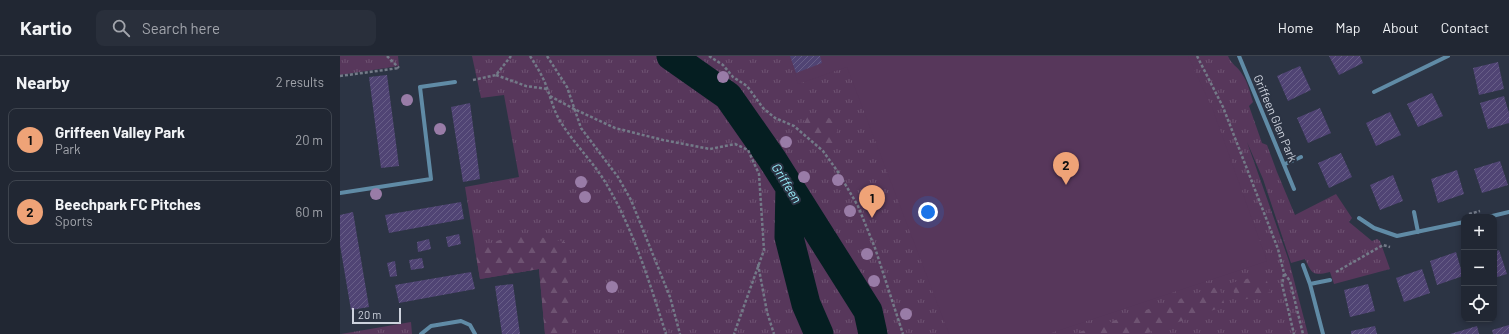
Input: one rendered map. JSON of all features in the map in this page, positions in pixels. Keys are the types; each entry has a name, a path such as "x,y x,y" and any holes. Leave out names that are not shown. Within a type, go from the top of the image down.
{"street":[{"name":"Griffeen Glen Park","path":"1239,56 1294,189"},
{"path":"1374,92 1448,56"},
{"path":"340,194 430,179 420,87 456,82"},
{"path":"1284,164 1301,157"},
{"path":"1414,212 1418,232"},
{"path":"1497,215 1509,212"},
{"path":"1359,218 1374,228 1397,236 1461,223"},
{"path":"1302,265 1310,284 1323,334"},
{"path":"1310,284 1330,280"},
{"path":"421,334 431,326 461,321 470,325 475,334"}],"path":[{"path":"340,76 399,68 387,56"},
{"path":"496,76 511,56"},
{"path":"530,56 538,68 548,90 553,108 561,124 602,178 622,213 650,283 666,334"},
{"path":"547,56 567,87 581,128 618,177 631,200 670,297 680,334"},
{"path":"709,56 723,65 733,76 747,86 763,108 775,118 794,126 823,151 838,172 858,206 875,248 903,334"},
{"path":"1197,56 1223,107 1278,249 1284,274 1290,282 1303,334"},
{"path":"473,80 496,76 526,86 548,90"},
{"path":"550,96 615,128 663,140 710,149 735,144 748,150 759,174 764,250 734,334"},
{"path":"1468,214 1484,210"},
{"path":"1330,280 1333,274 1383,245 1390,247"},
{"path":"758,264 767,312 774,334"},
{"path":"1284,274 1282,284 1294,334"}],"green space":[{"path":"340,56 398,56 399,66 340,75"},
{"path":"472,56 1228,56 1244,77 1247,84 1253,102 1249,106 1262,143 1267,145 1295,215 1336,194 1352,218 1349,222 1372,241 1377,239 1380,241 1390,269 1334,284 1330,272 1320,274 1314,273 1305,259 1291,263 1263,179 1247,142 1289,261 1308,334 545,334 539,269 480,279 465,187 519,177 504,95 481,98"},
{"path":"790,56 1188,56 1213,110 1267,261 1048,334 949,334 847,67 798,84"},
{"path":"819,115 832,119 837,129 838,143 832,151 802,127 808,116"},
{"path":"519,233 565,242 572,334 545,334 539,269 480,279 475,249"},
{"path":"1265,274 1270,292 1237,302 1231,283"},
{"path":"1219,286 1225,306 1144,334 1073,334"},
{"path":"411,322 412,334 341,334"}],"building":[{"path":"790,56 820,56 822,63 796,73"},
{"path":"1329,56 1360,56 1363,63 1339,75"},
{"path":"1498,62 1504,89 1479,95 1473,68"},
{"path":"1300,66 1311,90 1288,101 1277,76"},
{"path":"387,75 399,166 381,168 369,77"},
{"path":"1432,93 1443,116 1418,127 1407,104"},
{"path":"1504,96 1509,113 1509,123 1488,129 1480,103"},
{"path":"470,103 480,179 463,182 451,107"},
{"path":"1320,108 1331,133 1308,143 1297,118"},
{"path":"1390,112 1401,135 1376,146 1366,123"},
{"path":"1341,153 1352,177 1329,188 1318,163"},
{"path":"1500,161 1508,185 1482,193 1474,169"},
{"path":"1457,170 1464,194 1438,203 1431,179"},
{"path":"1393,175 1403,201 1380,210 1370,185"},
{"path":"461,202 464,219 389,233 385,215"},
{"path":"353,212 369,307 351,310 340,245 340,215"},
{"path":"459,234 461,244 448,247 446,237"},
{"path":"429,239 431,249 418,252 417,242"},
{"path":"1499,250 1507,274 1497,277 1497,251"},
{"path":"1456,252 1461,269 1461,277 1437,285 1430,261"},
{"path":"422,258 424,268 411,270 409,260"},
{"path":"395,261 397,276 390,277 387,263"},
{"path":"1422,269 1430,293 1404,302 1396,278"},
{"path":"471,272 475,289 399,303 395,285"},
{"path":"513,284 520,334 502,334 495,286"},
{"path":"1368,284 1375,311 1350,317 1344,290"},
{"path":"1509,325 1509,334 1493,334 1492,330"},
{"path":"1375,326 1377,334 1351,334 1351,331"},
{"path":"1477,326 1479,334 1450,334"}],"waterway":[{"name":"Griffeen","path":"671,56 728,96 772,159 868,311 873,334"},
{"path":"790,187 789,237 806,304 819,334"}],"place":[{"name":"Beechpark FC Pitches","path":"1066,185"},
{"name":"Griffeen Valley Park","path":"872,218"}]}
